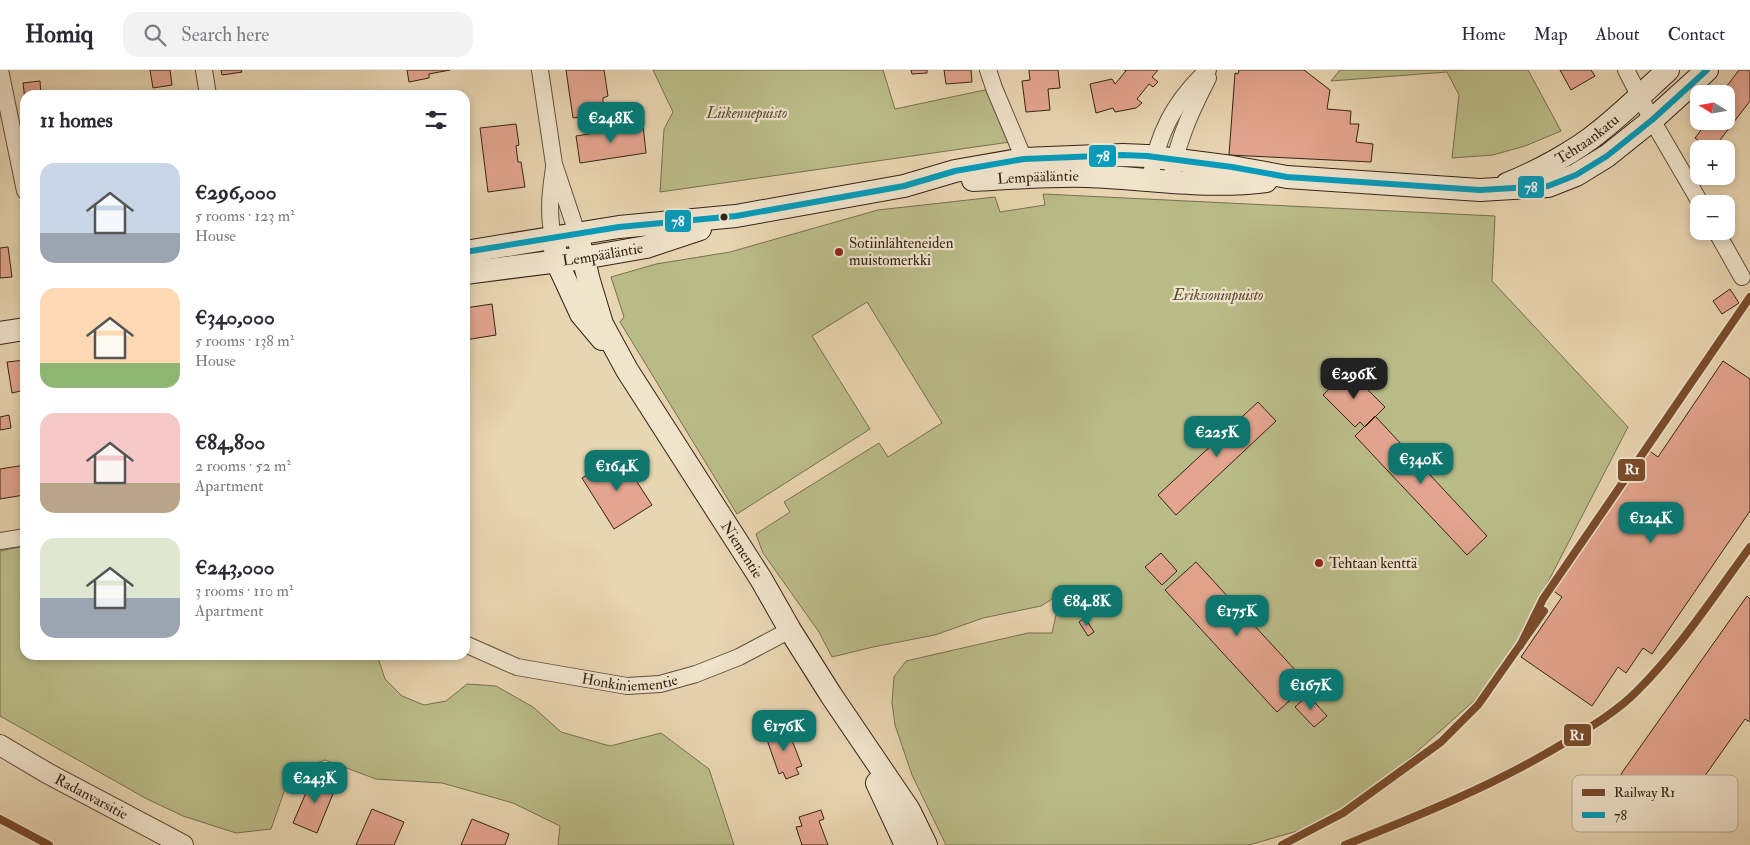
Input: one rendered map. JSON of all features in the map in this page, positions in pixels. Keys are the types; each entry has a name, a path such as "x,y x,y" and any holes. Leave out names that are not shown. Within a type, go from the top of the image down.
{"main road":[{"name":"Tehtaankatu","path":"1495,189 1536,171 1599,132 1668,70"},
{"name":"Tehtaankatu","path":"1164,158 1287,177 1419,187 1480,190 1548,186 1576,175 1607,156 1652,120 1707,70"},
{"name":"Lempääläntie","path":"470,251 619,227 736,216 905,186 955,171 1026,168 1123,155 1164,158"},
{"name":"Lempääläntie","path":"1026,168 1087,176 1160,180"},
{"name":"Tehtaankatu","path":"1160,180 1237,184 1287,177"},
{"name":"Lempääläntie","path":"470,272 558,262 646,247 736,216"},
{"name":"Niementie","path":"577,233 602,324 627,370 761,579 790,630 909,810 926,845"},
{"name":"Niementie","path":"553,238 558,262 581,314 627,370"},
{"path":"0,333 20,330"},
{"name":"Niementie","path":"855,731 906,845"}],"street":[{"path":"0,70 20,167"},
{"path":"204,70 207,90"},
{"path":"540,70 554,164 577,233"},
{"path":"988,70 1026,168"},
{"path":"1164,158 1158,141 1174,110 1208,70"},
{"path":"1160,180 1164,158 1213,70"},
{"path":"1626,70 1652,120 1696,195"},
{"path":"553,238 549,203 554,164"},
{"path":"1721,240 1742,277"},
{"path":"0,541 20,538"},
{"name":"Honkiniementie","path":"470,646 517,666 627,686 660,684 696,674 739,657 790,630"},
{"name":"Radanvarsitie","path":"0,746 183,845"}],"green space":[{"name":"Liikennepuisto","path":"653,70 883,70 895,109 994,88 1017,141 660,192 664,129 673,112"},
{"path":"1340,70 1528,70 1561,131 1525,146 1493,155 1452,158 1459,95 1447,72 1331,81"},
{"name":"Erikssoninpuisto","path":"1043,194 1495,216 1492,281 1628,427 1515,646 1475,700 1403,764 1339,811 1301,830 1249,845 946,845 912,775 895,725 892,703 894,677 906,661 1028,633 1052,633 1056,615 1067,590 1041,606 983,618 935,635 832,657 819,632 763,553 756,534 790,512 784,502 879,443 888,457 942,423 867,302 812,336 870,429 737,514 620,322 624,317 611,277 656,264 730,252 878,210 995,197 1000,212 1045,205"},
{"path":"20,547 20,660 379,660 385,679 402,696 424,705 446,701 467,684 496,686 533,707 561,732 610,746 661,733 709,769 734,845 558,845 560,826 513,803 442,783 376,779 325,760 291,772 271,829 236,833 183,816 147,799 0,716 0,551"}],"building":[{"path":"150,70 170,70 172,85 153,88"},
{"path":"221,70 241,70 242,72 222,75"},
{"path":"407,70 450,70 429,74 429,78 409,82"},
{"path":"566,70 604,70 608,96 603,98 603,109 590,111 589,116 573,118"},
{"path":"911,70 927,70 927,73 912,74"},
{"path":"944,70 971,70 972,82 946,84"},
{"path":"1029,70 1058,70 1060,88 1048,89 1050,110 1026,112 1022,81 1030,80"},
{"path":"1124,70 1158,70 1152,77 1158,82 1153,87 1149,84 1137,99 1142,103 1136,108 1115,112 1113,108 1096,113 1090,84 1112,79 1115,84 1126,71"},
{"path":"1239,70 1304,70 1330,90 1327,109 1351,111 1350,124 1359,124 1356,142 1373,144 1371,162 1229,155 1235,73 1238,74"},
{"path":"1560,70 1591,70 1595,76 1571,90"},
{"path":"1739,70 1750,70 1750,101 1735,120 1735,85 1728,85"},
{"path":"40,81 41,90 24,90 23,83"},
{"path":"516,124 519,145 516,146 518,162 521,162 525,187 488,192 480,128"},
{"path":"643,125 646,153 580,163 576,136"},
{"path":"1701,130 1728,130 1720,140 1698,140 1695,138"},
{"path":"8,247 12,277 0,278 0,248"},
{"path":"1730,289 1739,303 1722,314 1713,301"},
{"path":"492,304 496,335 470,339 470,307"},
{"path":"20,361 20,391 12,393 7,362"},
{"path":"1723,361 1750,379 1750,511 1652,654 1643,648 1626,673 1618,667 1592,706 1521,657 1562,597 1548,587 1644,447 1658,457"},
{"path":"1348,370 1385,407 1365,427 1360,422 1355,427 1323,395"},
{"path":"1258,402 1276,421 1176,515 1158,495"},
{"path":"9,415 11,428 0,430 0,417"},
{"path":"1375,416 1487,536 1467,555 1355,436"},
{"path":"619,454 652,505 614,529 582,478"},
{"path":"20,466 20,496 0,499 0,469"},
{"path":"1161,553 1177,571 1162,585 1145,567"},
{"path":"1196,562 1308,684 1277,712 1165,590"},
{"path":"1747,596 1750,599 1750,722 1745,719 1706,775 1621,774"},
{"path":"1085,618 1094,632 1088,636 1079,622"},
{"path":"1308,695 1327,716 1314,727 1295,707"},
{"path":"780,724 783,732 788,730 802,766 796,768 799,774 786,779 783,772 779,774 766,737 771,735 768,729"},
{"path":"314,774 337,784 317,833 293,823"},
{"path":"372,809 404,822 394,845 356,845"},
{"path":"821,810 824,819 819,821 828,845 802,845 796,827 802,826 799,817"},
{"path":"472,819 509,834 505,845 461,845"}],"rail line":[{"name":"R1","path":"1520,646 1543,599 1750,297"},
{"name":"R1","path":"1345,845 1429,811 1484,786 1564,743 1612,712 1630,698 1668,657 1750,547"},
{"name":"R1","path":"1282,845 1343,813 1441,742 1478,705 1544,611"},
{"name":"R1","path":"0,819 49,845"}],"transit line":[{"name":"78","path":"470,251 619,227 736,216 904,186 955,171 1024,159 1123,155 1147,156 1232,167 1287,177 1480,190 1548,186 1576,175 1607,156 1652,120 1707,70"}],"place":[{"name":"Sotiinlähteneiden muistomerkki","path":"839,252"},
{"name":"Tehtaan kenttä","path":"1319,563"}]}
